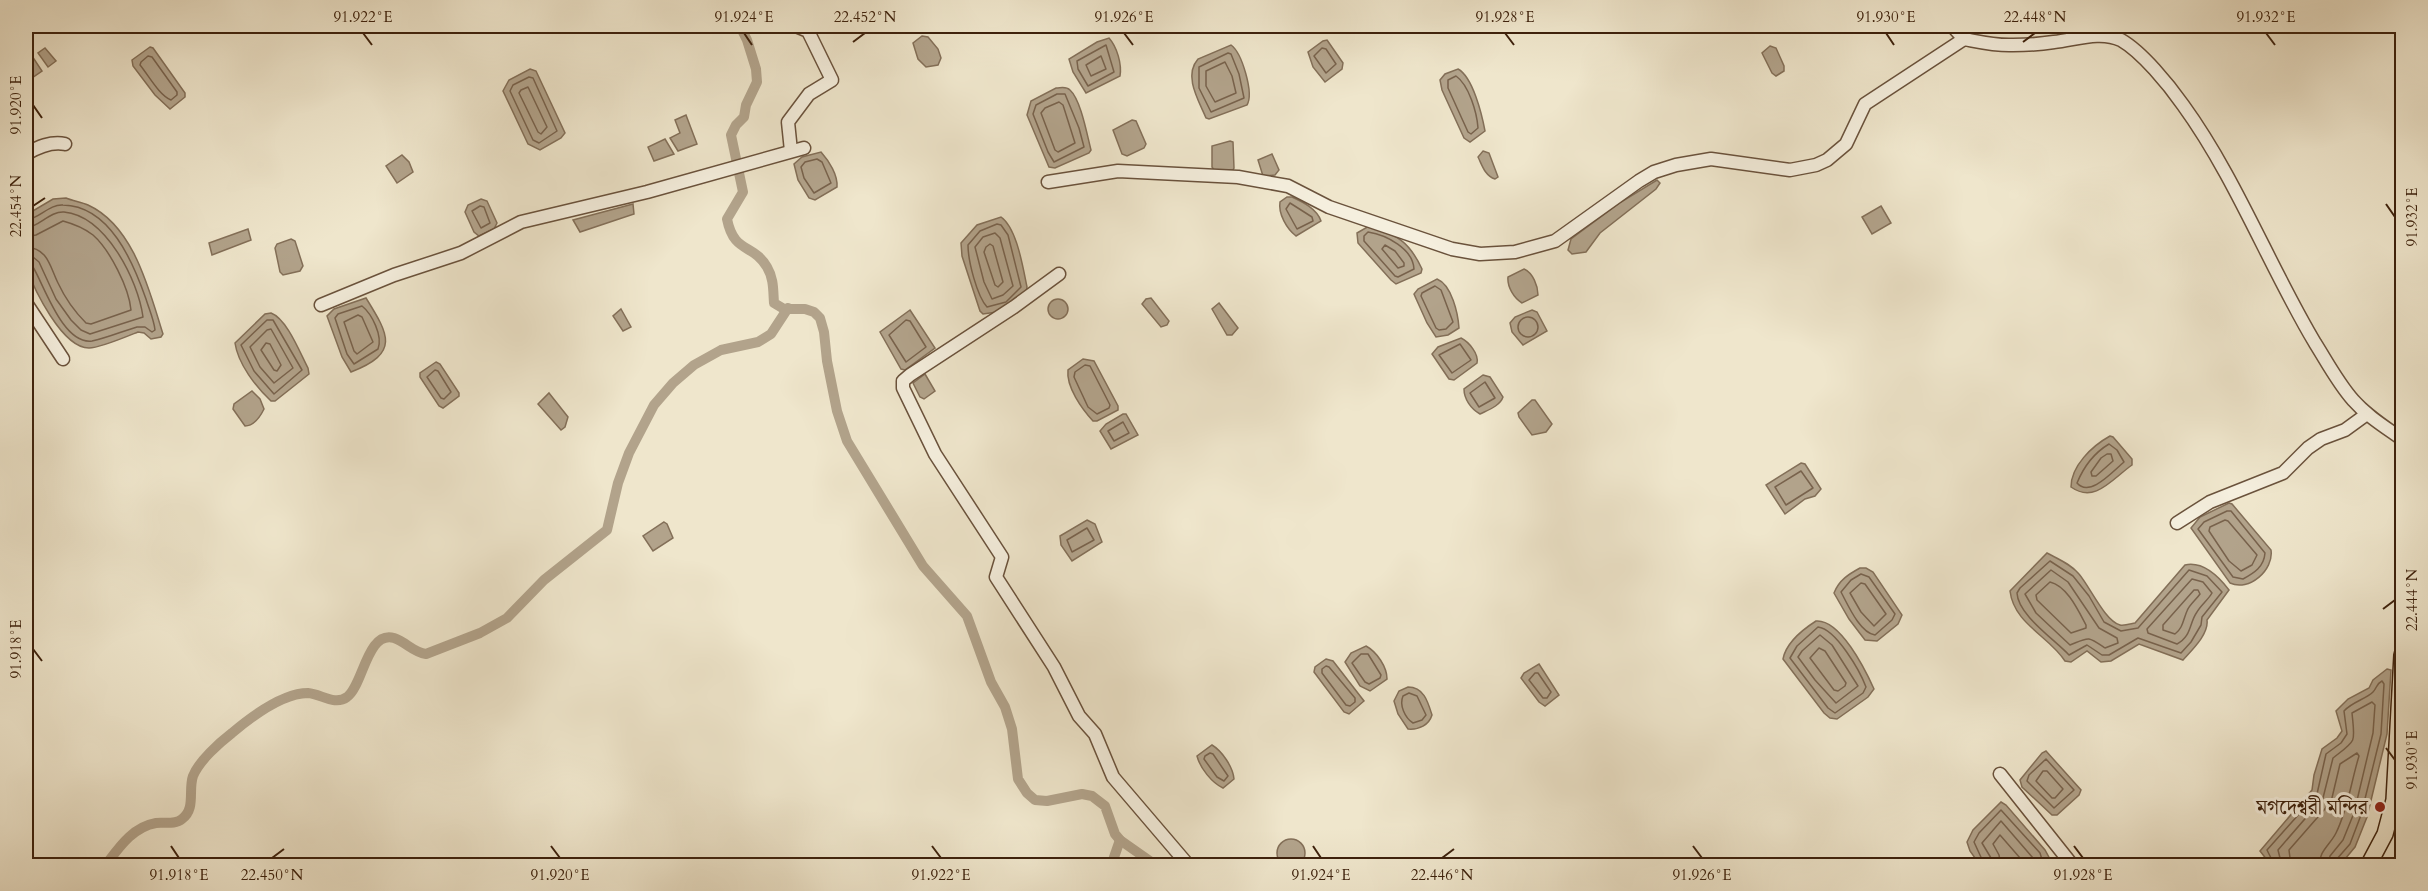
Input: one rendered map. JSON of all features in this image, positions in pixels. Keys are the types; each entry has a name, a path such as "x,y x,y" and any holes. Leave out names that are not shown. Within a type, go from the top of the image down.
{"main road":[{"path":"2368,866 2385,834 2394,800 2403,655"}],"street":[{"path":"791,152 788,122 809,94 832,80 808,31 796,26"},
{"path":"1952,26 1964,39 2011,45 2053,43 2092,36 2110,37 2122,41 2145,61 2166,81 2192,116 2218,160 2267,257 2339,381 2367,414 2403,439"},
{"path":"1048,182 1118,171 1238,177 1288,186 1329,207 1452,249 1480,254 1515,252 1555,241 1639,181 1654,172 1676,165 1711,159 1790,170 1816,165 1827,160 1846,144 1865,104 1964,39"},
{"path":"26,154 56,142 65,144"},
{"path":"321,305 394,274 461,253 521,222 647,192 804,148"},
{"path":"1059,274 1014,307 910,375 903,381 903,388 935,454 1002,557 996,577 1054,667 1079,716 1095,734 1113,777 1190,866"},
{"path":"26,303 63,359"},
{"path":"2177,523 2210,502 2283,473 2308,448 2321,439 2345,430 2367,414"},
{"path":"2000,774 2073,866"}],"water":[{"path":"922,36 928,37 938,49 941,58 938,65 926,67 918,59 913,43"},
{"path":"1109,38 1118,56 1120,76 1086,93 1073,72 1069,59 1097,42"},
{"path":"1327,40 1343,63 1342,69 1325,82 1313,67 1308,52"},
{"path":"1231,45 1239,56 1246,74 1249,99 1247,105 1209,119 1206,118 1196,96 1192,81 1194,66 1198,59"},
{"path":"1770,46 1776,48 1784,66 1784,71 1776,76 1772,73 1762,53"},
{"path":"150,47 185,93 185,97 170,109 155,95 133,66 132,60"},
{"path":"45,48 56,61 48,67 38,53"},
{"path":"32,56 42,71 26,82 26,62"},
{"path":"530,69 536,71 565,133 561,138 540,150 528,144 503,91 509,80"},
{"path":"1458,69 1472,88 1485,131 1470,142 1464,138 1442,90 1440,80 1445,74"},
{"path":"1056,88 1067,88 1074,95 1083,118 1091,150 1055,168 1049,167 1027,115 1031,101"},
{"path":"686,115 697,144 678,151 670,138 680,133 675,120"},
{"path":"1132,120 1136,121 1146,144 1144,148 1127,156 1122,154 1113,130"},
{"path":"665,139 674,154 654,161 648,147"},
{"path":"1233,142 1233,170 1214,170 1212,146"},
{"path":"1483,151 1489,153 1498,177 1495,179 1482,167 1478,157"},
{"path":"821,152 832,168 837,187 815,200 809,198 798,180 794,164 802,157"},
{"path":"1272,154 1279,170 1275,175 1263,176 1258,160"},
{"path":"402,155 409,162 413,172 397,183 386,166"},
{"path":"1657,180 1660,183 1656,189 1600,233 1586,252 1572,254 1568,250 1571,239 1621,202"},
{"path":"1287,197 1292,197 1309,206 1321,221 1296,236 1286,225 1280,211 1280,202"},
{"path":"66,198 88,205 104,215 128,243 138,261 152,298 163,334 161,337 151,339 144,333 138,332 89,348 69,338 50,316 26,267 24,249 26,215 53,199"},
{"path":"481,199 487,201 497,223 494,229 479,236 474,232 465,212 468,205"},
{"path":"633,204 634,214 580,232 573,220"},
{"path":"1881,206 1891,223 1872,234 1862,217"},
{"path":"1001,217 1007,222 1015,239 1027,287 1026,293 997,312 983,314 962,256 961,243 977,225"},
{"path":"1369,226 1395,236 1407,245 1422,269 1421,273 1396,284 1391,280 1358,243 1357,233"},
{"path":"248,229 251,240 212,255 209,243"},
{"path":"291,239 295,241 303,266 300,271 283,275 280,272 275,248 277,244"},
{"path":"1524,269 1534,280 1538,295 1522,303 1512,292 1508,277"},
{"path":"1437,279 1447,287 1450,293 1456,308 1459,328 1448,335 1436,337 1414,294 1418,289"},
{"path":"366,298 380,322 386,342 377,358 351,372 342,357 327,316 334,309"},
{"path":"1151,298 1169,321 1167,325 1161,327 1142,304 1146,299"},
{"path":"1058,299 1065,302 1068,309 1065,316 1058,319 1051,316 1048,309 1051,302"},
{"path":"1219,303 1238,328 1232,335 1227,335 1212,309"},
{"path":"621,309 631,327 623,331 613,316"},
{"path":"910,310 935,348 905,370 901,369 880,332"},
{"path":"1532,310 1537,312 1547,331 1523,345 1512,332 1510,323 1515,317"},
{"path":"271,313 277,316 288,329 309,374 275,401 271,401 248,375 235,343 265,314"},
{"path":"1461,338 1473,349 1477,363 1454,380 1449,379 1432,354 1438,347"},
{"path":"1083,359 1094,361 1118,406 1118,410 1097,421 1093,421 1084,410 1068,377 1068,370"},
{"path":"436,362 440,364 459,393 459,396 443,408 439,406 420,377 420,373"},
{"path":"925,374 935,391 924,399 920,397 913,383"},
{"path":"1483,375 1490,377 1503,397 1497,405 1480,414 1469,403 1464,389"},
{"path":"252,391 260,399 264,409 254,423 245,426 233,409 234,404"},
{"path":"549,393 568,417 565,427 561,430 538,404"},
{"path":"1532,400 1535,400 1552,424 1546,432 1532,435 1518,413"},
{"path":"1126,414 1138,435 1111,449 1100,431 1106,424"},
{"path":"2110,436 2132,459 2132,465 2096,491 2080,492 2071,487 2075,472 2084,457"},
{"path":"1801,463 1805,464 1821,489 1815,496 1805,499 1785,514 1766,485"},
{"path":"2229,503 2271,550 2269,565 2264,572 2252,582 2245,584 2230,583 2191,528 2200,517"},
{"path":"1087,520 1095,524 1102,542 1072,561 1061,545 1060,536"},
{"path":"664,522 673,538 653,551 643,536"},
{"path":"2047,553 2076,570 2103,611 2120,625 2135,623 2185,565 2192,564 2204,568 2215,575 2229,590 2207,620 2203,636 2183,660 2139,644 2111,661 2101,662 2087,651 2071,662 2065,661 2025,621 2013,602 2010,591"},
{"path":"1860,568 1873,572 1902,615 1898,624 1877,641 1865,640 1834,593 1848,575"},
{"path":"1816,621 1834,628 1843,636 1858,658 1874,689 1868,697 1837,719 1830,718 1824,713 1783,659 1791,642"},
{"path":"1366,646 1381,660 1387,679 1370,691 1360,686 1345,662 1351,653"},
{"path":"1326,659 1333,661 1364,701 1349,714 1344,712 1314,672 1315,667"},
{"path":"1539,664 1559,695 1545,706 1539,702 1521,678 1524,673"},
{"path":"2387,669 2391,670 2387,734 2367,817 2355,847 2340,865 2271,865 2260,851 2312,790 2322,749 2337,738 2342,731 2336,711 2348,699 2369,688 2373,680"},
{"path":"1408,687 1422,692 1432,715 1426,724 1416,729 1408,729 1398,714 1394,701 1399,691"},
{"path":"1212,745 1220,751 1232,769 1234,779 1223,788 1207,775 1197,756"},
{"path":"2046,751 2081,790 2079,795 2057,815 2052,815 2022,787 2020,780"},
{"path":"2001,802 2045,850 2051,861 2049,865 1980,865 1970,851 1967,842 1973,830"},
{"path":"1291,839 1301,843 1305,853 1301,863 1291,867 1281,863 1277,853 1281,843"}],"waterway":[{"path":"740,26 756,69 757,82 746,105 744,117 736,125 731,135 743,192 727,219 730,230 734,238 762,259 767,267 772,280 774,303 784,309 805,309 814,312 820,318 837,411 847,441 923,566 967,616 991,682 1005,707 1012,729 1018,779 1027,793 1035,800 1047,801 1082,794 1092,796 1105,806 1115,834 1120,840 1157,866"},
{"path":"105,866 126,840 140,829 147,825 176,822 182,819 189,810 193,776 200,764 221,742 267,707 298,694 308,693 338,700 347,697 353,691 371,650 385,638 394,638 426,654 480,633 507,618 544,580 607,530 618,483 629,453 654,405 673,383 694,365 721,350 758,342 771,334 788,308"},
{"path":"1111,866 1120,840"}],"place":[{"name":"মগদেশ্বরী মন্দির","path":"2380,807"}]}
